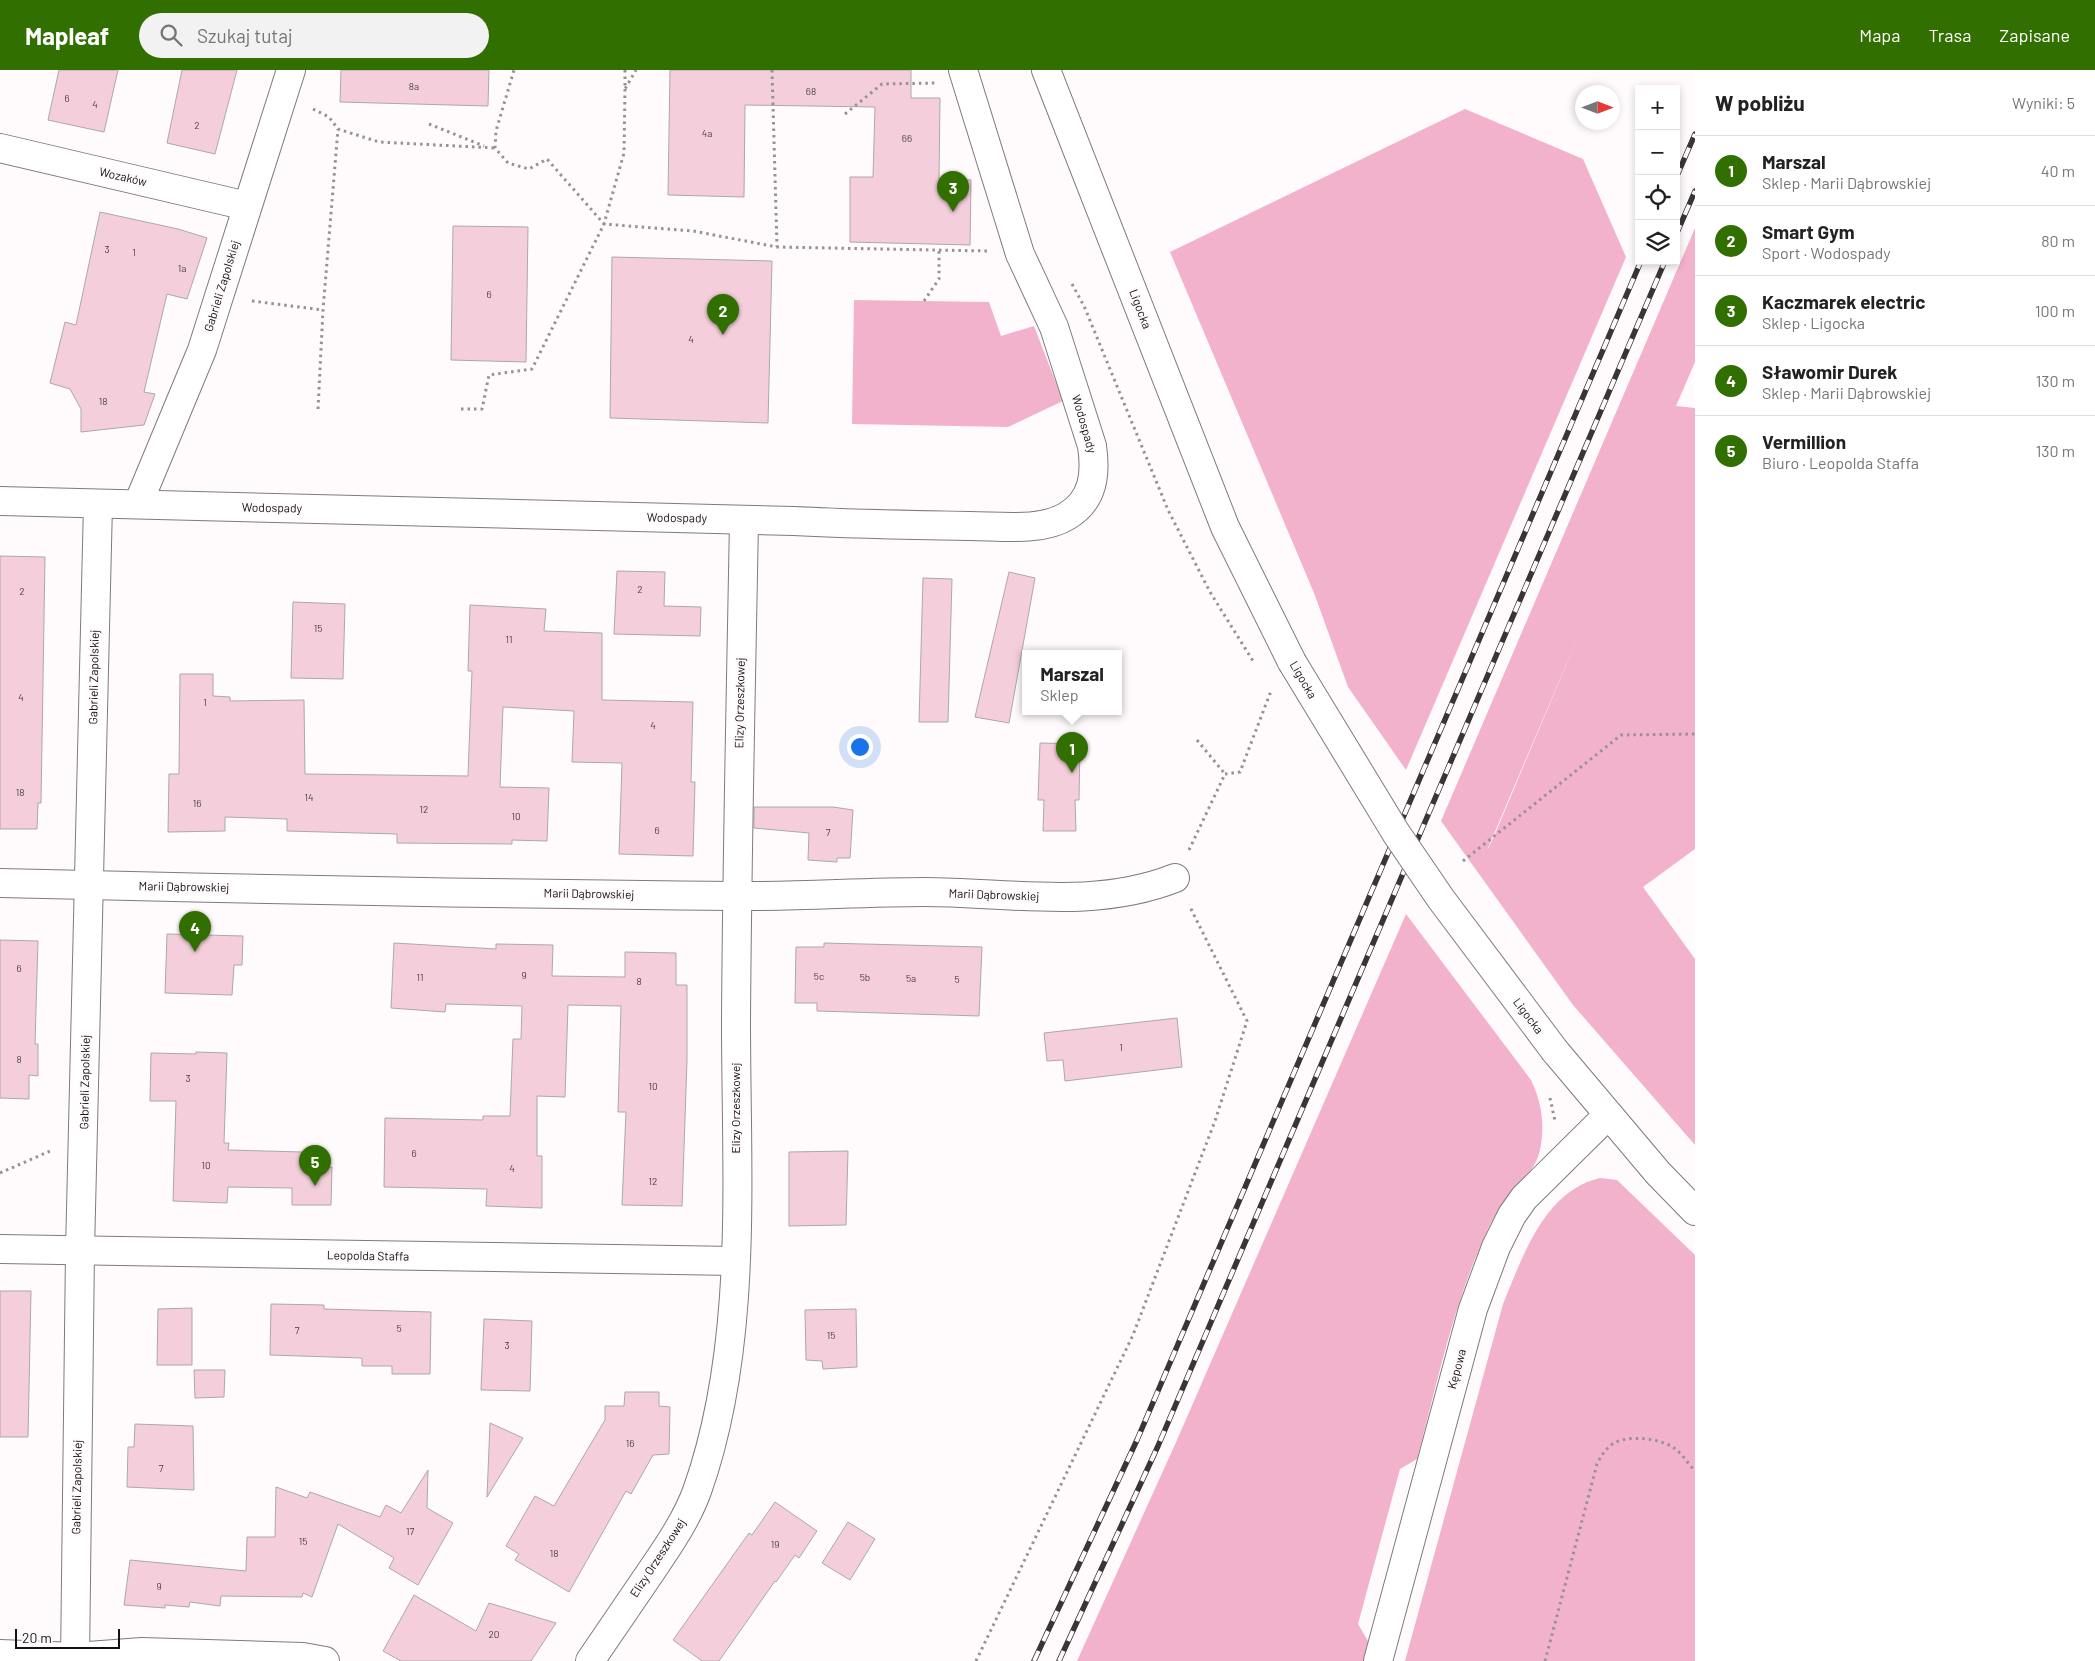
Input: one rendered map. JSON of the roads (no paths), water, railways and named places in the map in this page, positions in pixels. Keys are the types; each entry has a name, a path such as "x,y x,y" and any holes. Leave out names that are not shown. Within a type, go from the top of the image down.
{"street":[{"name":"Ligocka","path":"1046,70 1225,527 1292,662 1400,840 1467,934 1555,1051 1608,1115 1695,1211"},
{"name":"Wodospady","path":"0,501 881,525 1022,526 1059,520 1077,508 1088,494 1094,480 1095,465 1092,446 1054,327 1020,254 952,76"},
{"name":"Gabrieli Zapolskiej","path":"138,504 202,350 287,83"},
{"name":"Wozaków","path":"0,148 247,206"},
{"name":"Gabrieli Zapolskiej","path":"75,1659 80,1251 98,504"},
{"name":"Elizy Orzeszkowej","path":"590,1661 673,1539 696,1494 712,1443 725,1383 732,1325 735,1261 737,896 744,520"},
{"name":"Marii Dąbrowskiej","path":"0,883 737,896 925,892 1015,897 1127,894 1176,878"},
{"name":"Kępowa","path":"1378,1661 1473,1308 1496,1247 1524,1198 1608,1115"},
{"name":"Leopolda Staffa","path":"0,1249 735,1261"},
{"path":"0,1654 75,1659 142,1652 303,1657 325,1661"}],"railway":[{"path":"1677,175 1695,134"},
{"path":"1680,226 1695,191"},
{"path":"1034,1661 1137,1440 1639,265"},
{"path":"1059,1661 1158,1446 1663,265"}],"place":[{"name":"Kaczmarek electric","path":"953,212"},
{"name":"Smart Gym","path":"723,335"},
{"name":"Marszal","path":"1072,773"},
{"name":"Sławomir Durek","path":"195,952"},
{"name":"Vermillion","path":"315,1186"}]}
